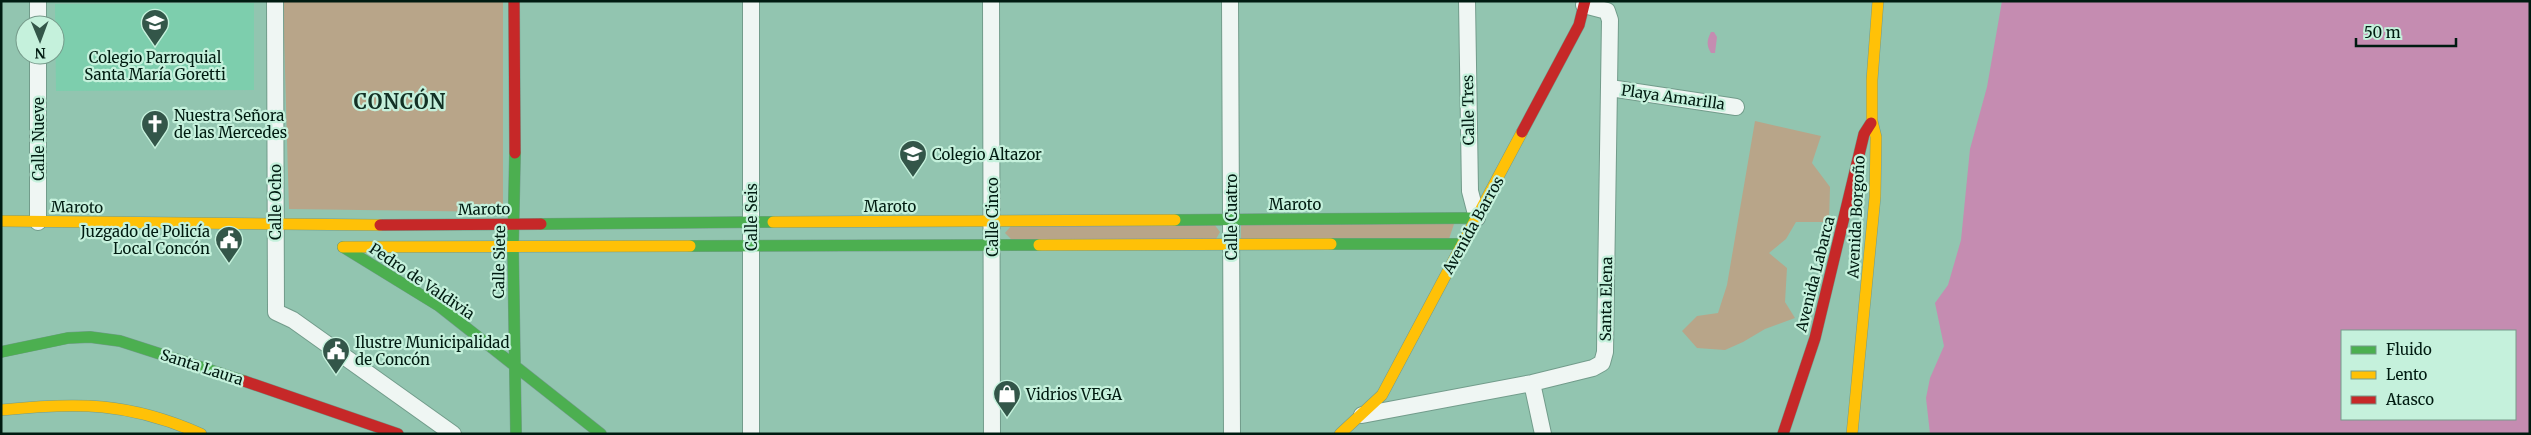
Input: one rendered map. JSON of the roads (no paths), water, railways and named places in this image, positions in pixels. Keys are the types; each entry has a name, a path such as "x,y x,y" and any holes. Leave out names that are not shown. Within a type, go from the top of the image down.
{"street":[{"path":"38,1 38,15"},
{"name":"Calle Ocho","path":"275,1 276,312 300,325 434,418 453,434"},
{"name":"Calle Siete","path":"514,1 515,223 513,247 516,434"},
{"name":"Calle Seis","path":"751,1 751,434"},
{"name":"Calle Cinco","path":"991,1 992,434"},
{"name":"Calle Cuatro","path":"1230,1 1232,434"},
{"name":"Calle Tres","path":"1467,1 1470,191 1477,218"},
{"name":"Avenida Borgoño","path":"1852,434 1875,197 1876,137 1872,121 1878,1"},
{"name":"Avenida Barros","path":"1340,434 1382,395 1394,376 1579,25 1584,3"},
{"name":"Santa Elena","path":"1362,415 1532,383 1598,366 1604,358 1610,8 1603,10 1584,3"},
{"name":"Calle Nueve","path":"38,65 38,222"},
{"name":"Playa Amarilla","path":"1610,88 1736,107"},
{"name":"Avenida Labarca","path":"1783,434 1792,412 1815,338 1864,134 1872,121"},
{"name":"Maroto","path":"1,222 302,225 1477,218"},
{"name":"Maroto","path":"302,225 335,243 513,247 751,244 1462,244"},
{"name":"Pedro de Valdivia","path":"335,243 439,306 601,434"},
{"name":"Santa Laura","path":"1,352 68,338 90,337 120,341 294,397 398,434"},
{"path":"1532,383 1542,434"},
{"path":"1,410 73,402 101,404 147,413 201,434"}],"place":[{"name":"Colegio Parroquial Santa María Goretti","path":"155,47"},
{"name":"Nuestra Señora de las Mercedes","path":"155,148"},
{"name":"Colegio Altazor","path":"913,178"},
{"name":"Juzgado de Policía Local Concón","path":"229,264"},
{"name":"Ilustre Municipalidad de Concón","path":"336,375"},
{"name":"Vidrios VEGA","path":"1007,418"}],"district":[{"name":"CONCÓN","path":"400,101"}]}
